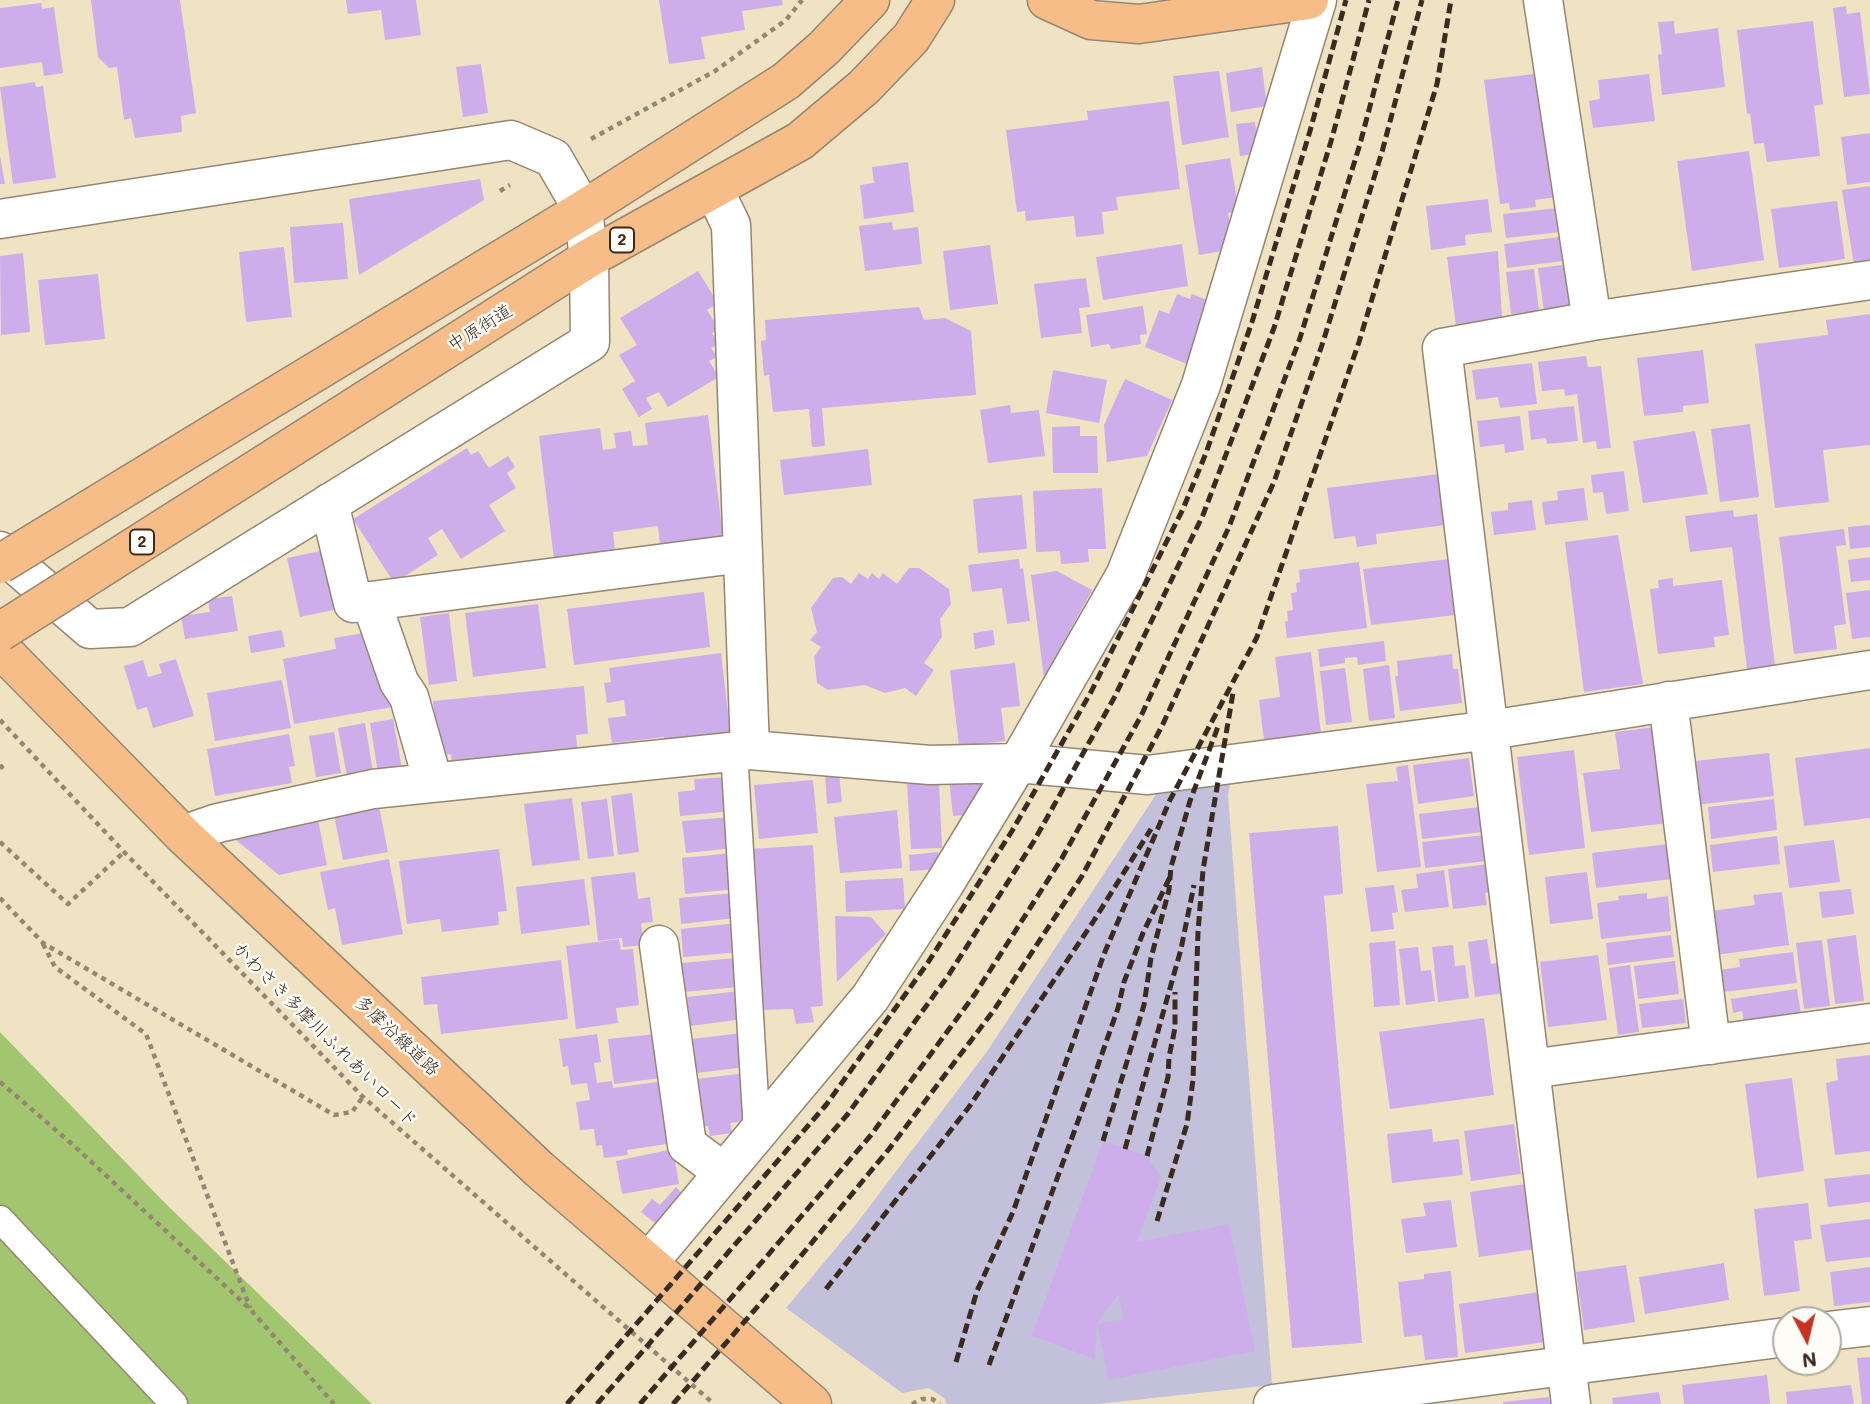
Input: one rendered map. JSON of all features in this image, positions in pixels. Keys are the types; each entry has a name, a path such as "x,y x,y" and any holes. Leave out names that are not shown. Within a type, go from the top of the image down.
{"main road":[{"path":"0,564 583,210 786,81 824,48 870,0"},
{"name":"中原街道","path":"0,632 589,258 800,141 864,87 911,38 935,0"},
{"path":"1047,0 1091,20 1139,24 1309,0"},
{"name":"多摩沿線道路","path":"0,648 183,835 540,1170 812,1404"}],"street":[{"path":"649,1262 870,998 945,883 1018,763 1125,576 1201,385 1317,0"},
{"path":"1543,0 1592,321"},
{"path":"0,219 511,141 553,158 583,210 589,258 590,342 130,627 90,629 0,551"},
{"path":"714,190 731,225 743,553 742,750"},
{"path":"1571,1404 1442,348 1592,321 1870,280"},
{"path":"329,503 353,604 743,553"},
{"path":"371,601 399,682 409,697 433,782"},
{"path":"183,835 218,823 373,789 742,750 930,765 1018,763 1148,775 1490,730 1870,670"},
{"path":"1668,701 1710,1045"},
{"path":"659,945 687,1145 723,1172"},
{"path":"1530,1069 1870,1023"},
{"path":"1842,1329 1870,1326"},
{"path":"1273,1404 1772,1339"}],"lane":[{"path":"742,750 757,1132"},
{"path":"0,1219 174,1404"}],"path":[{"path":"500,191 553,158 595,138 715,71 786,20 802,0"},
{"name":"かわさき多摩川ふれあいロード","path":"0,720 124,852 363,1097 714,1404"},
{"path":"0,842 68,904 124,852"},
{"path":"0,898 43,943 334,1115 352,1112 363,1097"},
{"path":"43,943 55,967 146,1034 250,1309"},
{"path":"0,1082 72,1144 250,1309 334,1404"},
{"path":"912,1404 922,1399 932,1399 940,1404"}],"shaded area":[{"path":"1231,779 1228,795 1272,1385 1098,1404 947,1404 944,1398 929,1388 902,1393 786,1308 857,1223 988,1050 1161,787"}],"green space":[{"path":"0,1032 163,1201 372,1404 0,1404"}],"building":[{"path":"91,0 180,0 196,113 181,116 182,132 135,138 131,118 124,120 117,67 109,68 98,57"},
{"path":"346,0 416,0 421,35 385,40 381,10 348,14"},
{"path":"659,0 782,0 783,5 742,11 745,30 701,37 705,59 669,64"},
{"path":"41,3 42,9 54,7 63,73 44,76 42,62 0,68 0,8"},
{"path":"1846,6 1847,14 1860,12 1870,94 1844,97 1833,8"},
{"path":"1674,21 1675,34 1718,28 1725,87 1662,95 1658,55 1662,54 1658,22"},
{"path":"1813,21 1823,104 1814,106 1820,156 1767,162 1764,143 1754,144 1750,113 1747,114 1737,30"},
{"path":"481,64 488,113 463,117 456,67"},
{"path":"1262,67 1267,106 1231,112 1226,73"},
{"path":"1219,71 1229,137 1182,145 1173,76"},
{"path":"1542,73 1557,197 1535,200 1536,207 1510,210 1509,203 1500,204 1484,80"},
{"path":"1649,74 1655,121 1593,128 1589,101 1600,99 1598,80"},
{"path":"35,82 36,87 43,86 56,178 13,184 0,87"},
{"path":"1169,101 1180,189 1116,197 1118,210 1102,212 1104,234 1076,237 1074,216 1026,221 1025,211 1017,212 1006,130 1088,120 1087,111"},
{"path":"1255,122 1259,153 1240,156 1236,124"},
{"path":"1870,133 1870,182 1847,185 1841,137"},
{"path":"1749,151 1764,260 1692,271 1677,161"},
{"path":"0,156 5,184 0,184"},
{"path":"1230,158 1239,212 1228,213 1234,249 1199,255 1185,165"},
{"path":"908,162 914,212 864,219 860,185 874,183 872,167"},
{"path":"480,179 484,200 359,275 349,199"},
{"path":"1870,186 1870,262 1854,265 1842,190"},
{"path":"1488,199 1492,232 1465,235 1466,245 1431,250 1426,206"},
{"path":"1837,201 1845,259 1779,268 1771,209"},
{"path":"1558,208 1561,232 1506,238 1503,214"},
{"path":"892,222 893,230 918,227 922,264 865,271 859,226"},
{"path":"343,223 348,279 294,283 290,227"},
{"path":"1560,237 1563,261 1507,268 1504,244"},
{"path":"1182,244 1188,286 1103,300 1096,257"},
{"path":"990,245 998,304 950,310 943,251"},
{"path":"284,247 292,317 246,322 239,252"},
{"path":"1498,251 1502,318 1456,326 1447,257"},
{"path":"23,253 30,332 1,335 0,256"},
{"path":"1571,264 1571,308 1544,311 1538,268"},
{"path":"1534,269 1539,311 1511,314 1506,272"},
{"path":"698,271 718,303 707,310 719,329 712,333 718,344 711,348 717,357 709,361 719,377 668,407 659,392 646,398 652,409 639,417 622,389 635,381 619,355 637,345 620,318"},
{"path":"98,274 105,339 45,345 38,280"},
{"path":"1086,278 1090,307 1079,308 1082,333 1041,338 1034,284"},
{"path":"1177,294 1190,299 1192,294 1212,302 1187,364 1145,347 1159,310 1169,314"},
{"path":"1143,306 1147,334 1140,335 1141,344 1111,349 1109,344 1091,347 1086,315"},
{"path":"919,307 924,320 945,318 971,331 976,395 822,408 825,446 812,447 809,409 773,412 769,375 764,376 761,341 766,340 765,320"},
{"path":"1870,314 1870,445 1823,450 1829,502 1775,508 1755,344 1828,335 1826,320"},
{"path":"1703,350 1709,403 1683,406 1683,412 1644,416 1637,358"},
{"path":"1586,356 1588,367 1601,366 1611,448 1597,449 1596,441 1583,443 1577,394 1565,396 1564,389 1542,391 1538,362"},
{"path":"1532,363 1537,404 1500,408 1498,397 1476,400 1472,370"},
{"path":"1053,370 1107,380 1099,423 1046,413"},
{"path":"1125,379 1172,400 1147,456 1107,462 1104,425"},
{"path":"1010,405 1011,413 1039,410 1045,456 988,463 980,410"},
{"path":"1574,406 1578,441 1547,444 1546,438 1531,440 1528,411"},
{"path":"708,415 723,537 660,545 658,526 613,532 615,551 554,559 539,436 600,428 603,450 616,448 614,433 631,431 633,446 648,445 645,423"},
{"path":"1520,416 1524,450 1505,453 1504,444 1480,447 1477,421"},
{"path":"1750,424 1759,497 1720,502 1711,429"},
{"path":"1080,426 1080,436 1097,436 1098,473 1053,473 1052,427"},
{"path":"1695,431 1708,494 1643,503 1633,441"},
{"path":"467,448 471,455 478,451 489,468 508,456 515,467 507,473 516,488 489,505 505,531 461,559 442,529 428,538 438,555 394,583 353,519"},
{"path":"868,449 872,485 784,495 780,460"},
{"path":"1624,471 1629,511 1606,514 1603,492 1593,493 1591,475"},
{"path":"1439,474 1445,525 1376,534 1377,544 1357,547 1355,536 1334,539 1327,488"},
{"path":"1102,488 1106,549 1088,549 1089,562 1061,564 1060,551 1036,552 1033,491"},
{"path":"1584,488 1588,520 1545,525 1542,502 1558,500 1557,491"},
{"path":"1022,495 1027,549 978,553 973,499"},
{"path":"1532,500 1536,530 1494,535 1491,512 1508,510 1508,503"},
{"path":"1733,510 1734,517 1757,514 1775,666 1747,669 1732,547 1690,552 1685,516"},
{"path":"1870,525 1870,547 1850,549 1848,527"},
{"path":"1844,529 1846,545 1836,546 1846,624 1834,626 1837,649 1794,654 1779,537"},
{"path":"1618,535 1643,684 1584,692 1565,542"},
{"path":"325,550 338,609 300,617 287,558"},
{"path":"1870,557 1870,580 1851,582 1848,560"},
{"path":"1019,559 1020,569 1023,568 1030,621 1007,624 1002,588 972,592 968,565"},
{"path":"1450,559 1455,615 1371,625 1363,569"},
{"path":"1359,562 1367,628 1287,638 1285,622 1288,621 1287,611 1293,610 1291,593 1297,592 1299,570"},
{"path":"909,568 919,568 949,589 951,604 940,619 942,637 924,663 934,670 916,696 905,688 885,693 865,685 828,690 817,683 814,657 821,647 810,640 817,632 811,608 833,578 842,577 851,584 859,573 868,579 872,573 879,579 883,573 897,584"},
{"path":"1057,571 1092,590 1044,678 1031,575"},
{"path":"1673,578 1673,586 1722,580 1729,635 1714,637 1715,647 1658,654 1650,589 1659,588 1658,580"},
{"path":"1870,590 1870,637 1852,639 1846,593"},
{"path":"704,592 710,647 574,665 567,609"},
{"path":"232,596 238,631 185,639 181,616 210,612 208,599"},
{"path":"538,604 546,668 473,677 465,613"},
{"path":"449,613 457,681 429,685 420,617"},
{"path":"282,630 285,647 251,653 248,636"},
{"path":"993,630 995,645 975,649 973,633"},
{"path":"370,632 393,707 294,724 283,659 336,649 334,638"},
{"path":"1384,641 1386,661 1358,665 1357,657 1345,658 1345,663 1320,667 1318,649"},
{"path":"1311,652 1321,733 1264,740 1259,700 1280,697 1275,657"},
{"path":"721,653 731,739 665,747 664,737 612,743 608,718 626,716 624,700 607,703 604,683 611,682 609,668"},
{"path":"1452,654 1453,669 1458,669 1462,703 1400,711 1395,676 1398,676 1397,661"},
{"path":"176,659 194,716 153,728 147,707 137,710 124,666 143,660 148,677 162,673 159,664"},
{"path":"1015,663 1020,706 1001,708 1005,741 959,746 950,670"},
{"path":"1389,665 1395,718 1369,721 1363,669"},
{"path":"1345,668 1352,722 1326,725 1320,671"},
{"path":"282,680 291,728 215,741 207,693"},
{"path":"584,686 588,734 576,735 578,754 452,767 451,754 439,755 433,701"},
{"path":"393,719 402,769 378,773 370,723"},
{"path":"365,723 373,772 347,776 338,728"},
{"path":"1656,727 1668,823 1591,832 1583,773 1620,769 1615,732"},
{"path":"334,732 341,773 316,777 309,736"},
{"path":"289,734 295,766 289,767 292,783 215,796 207,749"},
{"path":"1870,748 1870,818 1804,826 1795,758"},
{"path":"1574,750 1585,848 1529,855 1517,757"},
{"path":"1769,753 1774,796 1695,805 1695,761"},
{"path":"1469,758 1474,796 1418,804 1413,765"},
{"path":"1408,765 1421,867 1377,872 1366,784 1398,781 1396,767"},
{"path":"839,773 842,802 827,804 825,774"},
{"path":"987,776 978,814 953,816 949,779"},
{"path":"730,777 733,811 680,816 678,792 695,790 694,779"},
{"path":"813,780 818,833 759,839 754,785"},
{"path":"939,782 942,848 911,849 907,784"},
{"path":"632,793 639,852 618,855 611,796"},
{"path":"572,798 580,860 532,866 524,804"},
{"path":"607,799 614,856 588,859 581,802"},
{"path":"1774,799 1777,830 1711,839 1708,807"},
{"path":"379,806 388,852 343,860 334,815"},
{"path":"1480,807 1483,832 1422,839 1419,814"},
{"path":"897,810 902,868 840,873 834,817"},
{"path":"317,815 327,865 279,875 231,836"},
{"path":"731,817 734,848 686,853 682,821"},
{"path":"1338,826 1343,894 1324,896 1362,1343 1292,1348 1249,833"},
{"path":"1484,835 1487,861 1425,868 1422,842"},
{"path":"1777,836 1780,864 1713,872 1710,845"},
{"path":"1834,840 1840,882 1789,888 1784,846"},
{"path":"1669,844 1672,879 1596,888 1592,853"},
{"path":"813,845 823,1006 811,1007 814,1022 796,1024 793,1009 760,1010 750,849"},
{"path":"499,849 507,911 498,912 499,925 442,932 440,919 407,924 399,861"},
{"path":"938,852 939,869 910,871 909,855"},
{"path":"733,853 736,889 685,894 682,858"},
{"path":"389,859 403,934 342,945 335,908 328,910 320,872"},
{"path":"1489,864 1493,892 1485,893 1487,905 1453,909 1448,869"},
{"path":"1444,870 1449,907 1405,912 1401,890 1418,888 1416,874"},
{"path":"635,872 638,899 650,897 653,922 641,923 644,945 623,947 622,938 598,941 591,877"},
{"path":"1587,872 1593,919 1550,924 1545,877"},
{"path":"903,878 905,909 846,912 845,881"},
{"path":"584,879 590,925 521,934 516,887"},
{"path":"1394,885 1398,912 1392,913 1394,929 1371,932 1365,888"},
{"path":"1851,889 1854,914 1822,918 1819,892"},
{"path":"1782,892 1789,945 1716,955 1711,911 1755,905 1753,895"},
{"path":"734,893 736,918 681,924 679,898"},
{"path":"1647,893 1647,899 1668,896 1671,931 1601,939 1597,903 1619,900 1618,896"},
{"path":"835,916 871,917 886,934 837,982"},
{"path":"738,923 741,952 683,957 681,929"},
{"path":"1671,935 1674,957 1608,965 1606,943"},
{"path":"1856,935 1864,1001 1835,1004 1827,939"},
{"path":"619,939 621,950 633,949 639,1005 616,1008 618,1023 576,1029 566,946"},
{"path":"1487,939 1491,964 1501,963 1505,993 1475,997 1468,942"},
{"path":"1822,940 1830,1006 1804,1009 1796,943"},
{"path":"1395,941 1400,1005 1374,1007 1369,943"},
{"path":"1453,945 1455,966 1465,965 1469,998 1438,1002 1432,947"},
{"path":"1418,947 1421,971 1431,970 1435,1001 1406,1005 1399,949"},
{"path":"1793,952 1797,983 1723,992 1720,970 1740,967 1739,959"},
{"path":"1598,955 1607,1020 1548,1027 1540,962"},
{"path":"736,958 739,987 683,992 681,963"},
{"path":"561,960 568,1019 441,1034 437,1004 424,1005 421,977"},
{"path":"1675,961 1679,994 1638,999 1634,966"},
{"path":"1630,965 1639,1032 1618,1035 1609,968"},
{"path":"1797,989 1801,1014 1744,1023 1742,1011 1733,1013 1731,999"},
{"path":"740,991 744,1019 690,1026 687,997"},
{"path":"1683,999 1686,1023 1642,1028 1639,1004"},
{"path":"1484,1018 1494,1095 1390,1109 1379,1032"},
{"path":"742,1033 746,1067 696,1073 692,1039"},
{"path":"597,1034 601,1062 594,1063 597,1083 612,1081 613,1088 664,1081 673,1143 627,1150 628,1155 604,1158 602,1145 596,1146 594,1129 580,1130 576,1102 590,1100 587,1083 571,1085 568,1066 563,1067 559,1039"},
{"path":"656,1034 661,1078 614,1084 608,1039"},
{"path":"1870,1055 1870,1151 1835,1155 1826,1083 1838,1080 1836,1059"},
{"path":"747,1073 746,1121 730,1123 732,1133 710,1136 708,1126 702,1126 696,1079"},
{"path":"1792,1078 1804,1171 1757,1178 1745,1084"},
{"path":"1514,1124 1521,1174 1471,1181 1464,1131"},
{"path":"1432,1129 1433,1142 1459,1139 1463,1175 1392,1183 1387,1134"},
{"path":"1103,1141 1147,1156 1161,1177 1137,1242 1229,1224 1255,1351 1109,1380 1097,1324 1095,1359 1032,1336","holes":["1118,1294 1123,1319 1097,1324"]},
{"path":"673,1149 679,1184 622,1194 616,1161"},
{"path":"1870,1174 1870,1202 1828,1207 1824,1179"},
{"path":"1526,1184 1536,1249 1479,1257 1470,1192"},
{"path":"676,1187 686,1197 660,1227 641,1212 652,1199 660,1205"},
{"path":"1451,1200 1457,1247 1406,1253 1401,1219 1426,1216 1423,1203"},
{"path":"1808,1203 1812,1239 1794,1241 1800,1291 1764,1296 1754,1209"},
{"path":"1870,1219 1870,1257 1826,1262 1820,1225"},
{"path":"1724,1263 1729,1300 1645,1314 1639,1277"},
{"path":"1626,1265 1635,1322 1584,1330 1576,1272"},
{"path":"1870,1267 1870,1302 1834,1306 1830,1272"},
{"path":"1451,1271 1458,1357 1425,1360 1422,1335 1404,1337 1398,1282 1424,1279 1424,1274"},
{"path":"1539,1292 1546,1342 1465,1353 1459,1304"},
{"path":"1870,1357 1870,1404 1862,1404 1857,1358"},
{"path":"1767,1375 1770,1404 1684,1404 1682,1385"},
{"path":"1851,1385 1854,1404 1787,1404 1786,1392"},
{"path":"1659,1392 1661,1404 1613,1404 1612,1398"},
{"path":"1549,1397 1550,1404 1503,1404 1503,1402"}],"railway":[{"path":"567,1404 826,1105 927,964 1012,831 1091,692 1183,509 1206,453 1252,322 1310,131 1346,0"},
{"path":"597,1404 847,1115 948,976 1034,841 1114,698 1203,515 1274,328 1332,138 1369,0"},
{"path":"640,1404 871,1135 975,994 1062,858 1141,716 1229,527 1300,338 1360,144 1398,0"},
{"path":"673,1404 791,1268 889,1149 994,1010 1082,876 1162,726 1274,482 1322,345 1382,152 1422,0"},
{"path":"956,1362 977,1291 1013,1212 1104,954 1170,800 1257,637 1359,342 1437,84 1451,0"},
{"path":"1157,1221 1187,1124 1193,1080 1203,870 1233,693"},
{"path":"1103,1141 1144,1005 1151,958 1169,890 1171,867 1190,801 1219,724"},
{"path":"826,1289 969,1107 1093,922 1151,829"},
{"path":"989,1365 1089,1091 1118,1008 1124,982 1143,933 1170,877"},
{"path":"1125,1149 1181,949 1194,885"},
{"path":"1147,1156 1168,1077 1175,1028 1175,992"}]}
